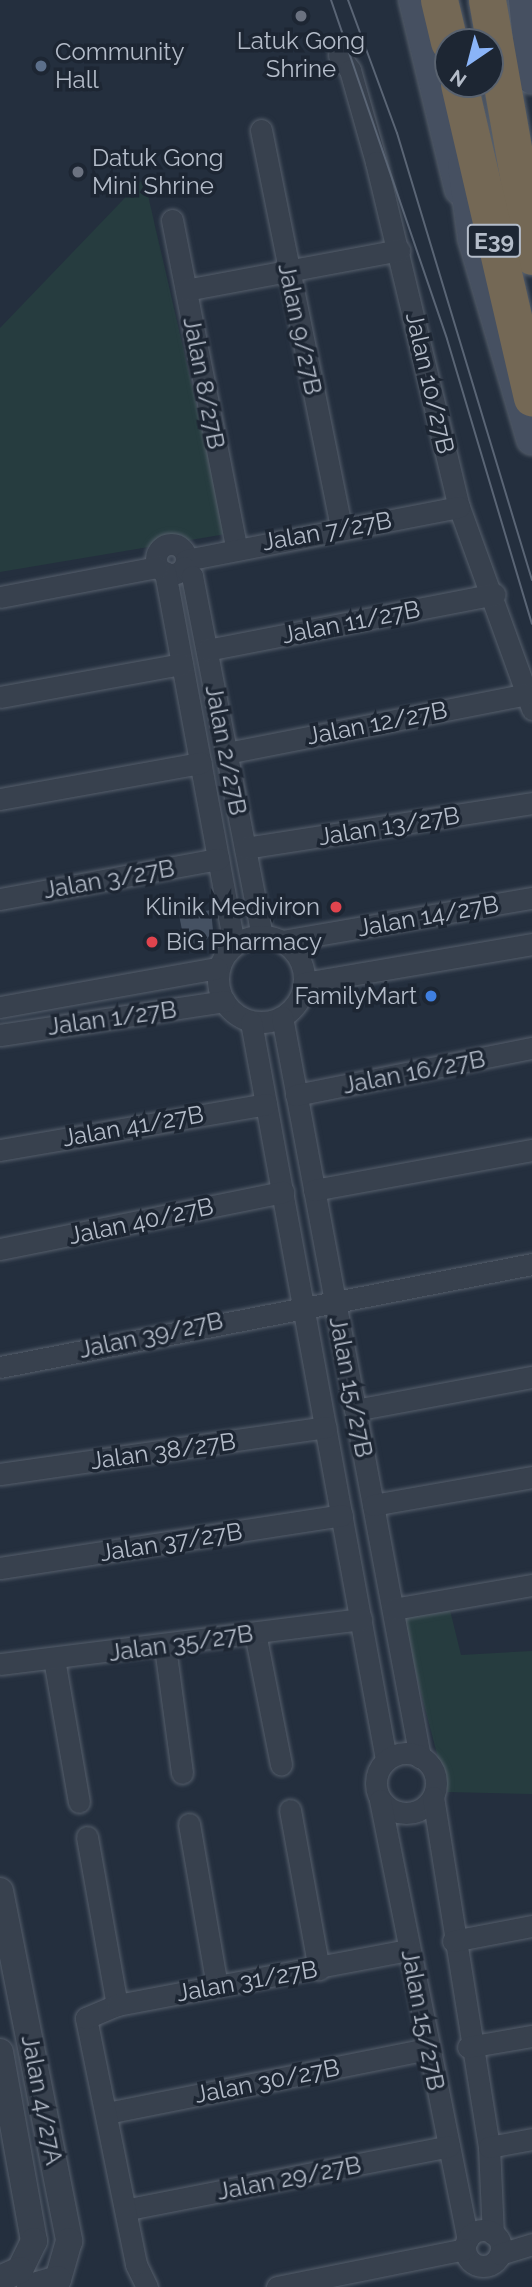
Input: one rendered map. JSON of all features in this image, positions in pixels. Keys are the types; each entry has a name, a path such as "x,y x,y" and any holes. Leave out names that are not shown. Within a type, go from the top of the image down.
{"highway":[{"path":"439,0 446,28"},
{"name":"E39","path":"487,0 532,256"},
{"name":"E39","path":"462,98 532,398"}],"main road":[{"path":"414,0 473,238 532,440"},
{"path":"439,0 443,28"},
{"path":"497,0 532,202"},
{"path":"524,0 532,79"},
{"path":"453,98 473,238"}],"street":[{"name":"Jalan 10/27B","path":"339,55 351,71 399,250 460,507 495,594 530,701"},
{"name":"Jalan 9/27B","path":"261,130 287,272 341,528"},
{"name":"Jalan 8/27B","path":"173,220 236,547"},
{"path":"186,290 399,250"},
{"name":"Jalan 7/27B","path":"0,597 172,563 236,547 460,507"},
{"name":"Jalan 2/27B","path":"172,563 192,576 245,848 272,939"},
{"name":"Jalan 2/27B","path":"172,563 182,664 234,944"},
{"name":"Jalan 11/27B","path":"207,650 495,594"},
{"path":"0,697 182,664"},
{"name":"Jalan 12/27B","path":"227,753 530,701"},
{"path":"0,799 201,763"},
{"name":"Jalan 13/27B","path":"245,848 532,803"},
{"name":"Jalan 3/27B","path":"0,899 218,859"},
{"name":"Jalan 14/27B","path":"272,939 532,898"},
{"path":"272,939 298,958 304,983 282,1017 251,1022 223,1002 217,968 234,944 272,939"},
{"name":"Jalan 14/27B","path":"304,983 532,944"},
{"name":"Jalan 1/27B","path":"0,1007 217,968"},
{"name":"Jalan 1/27B","path":"0,1035 223,1002"},
{"name":"Jalan 15/27B","path":"282,1017 420,1756"},
{"name":"Jalan 15/27B","path":"251,1022 386,1759"},
{"name":"Jalan 16/27B","path":"296,1095 532,1048"},
{"name":"Jalan 41/27B","path":"0,1150 266,1104"},
{"path":"314,1190 532,1150"},
{"name":"Jalan 40/27B","path":"0,1249 282,1192"},
{"name":"Jalan 39/27B","path":"0,1367 303,1304 532,1264"},
{"path":"355,1410 532,1377"},
{"name":"Jalan 38/27B","path":"0,1474 326,1427"},
{"path":"373,1505 532,1477"},
{"name":"Jalan 37/27B","path":"0,1568 342,1515"},
{"path":"393,1609 532,1586"},
{"name":"Jalan 35/27B","path":"0,1666 164,1647 361,1619"},
{"path":"255,1633 281,1764"},
{"path":"164,1647 182,1773"},
{"path":"54,1659 79,1802"},
{"path":"420,1756 436,1779 433,1797 407,1813 380,1800 375,1783 386,1759 420,1756"},
{"name":"Jalan 15/27B","path":"433,1797 468,2048 489,2147 498,2244"},
{"name":"Jalan 15/27B","path":"380,1800 427,2049 449,2146 464,2250"},
{"path":"290,1810 319,1969"},
{"path":"188,1824 217,1986"},
{"path":"87,1837 117,2005"},
{"name":"Jalan 4/27A","path":"0,1891 69,2241 58,2279 30,2287"},
{"path":"453,1941 532,1926"},
{"name":"Jalan 31/27B","path":"107,2113 86,2018 117,2005 409,1950"},
{"path":"468,2048 532,2036"},
{"name":"Jalan 30/27B","path":"107,2113 427,2049"},
{"name":"Jalan 4/27A","path":"0,2052 34,2241 20,2270 0,2279"},
{"path":"107,2113 129,2209 136,2264 147,2287"},
{"path":"489,2147 532,2139"},
{"name":"Jalan 29/27B","path":"129,2209 449,2146"},
{"path":"277,2287 464,2250 479,2231 498,2244 532,2243"},
{"path":"464,2250 485,2267 498,2244"}],"green space":[{"path":"144,178 226,534 0,572 0,328"},
{"path":"449,1606 461,1655 532,1651 532,1794 447,1792 400,1613"}],"building":[{"path":"211,910 213,930 203,945 186,950 179,915"}],"tram line":[{"path":"331,0 447,339 532,624"},
{"path":"348,0 397,133 532,580"}],"place":[{"name":"Latuk Gong Shrine","path":"301,16"},
{"name":"Community Hall","path":"41,66"},
{"name":"Datuk Gong Mini Shrine","path":"78,172"},
{"name":"Klinik Mediviron","path":"336,907"},
{"name":"BiG Pharmacy","path":"152,942"},
{"name":"FamilyMart","path":"431,996"}]}
